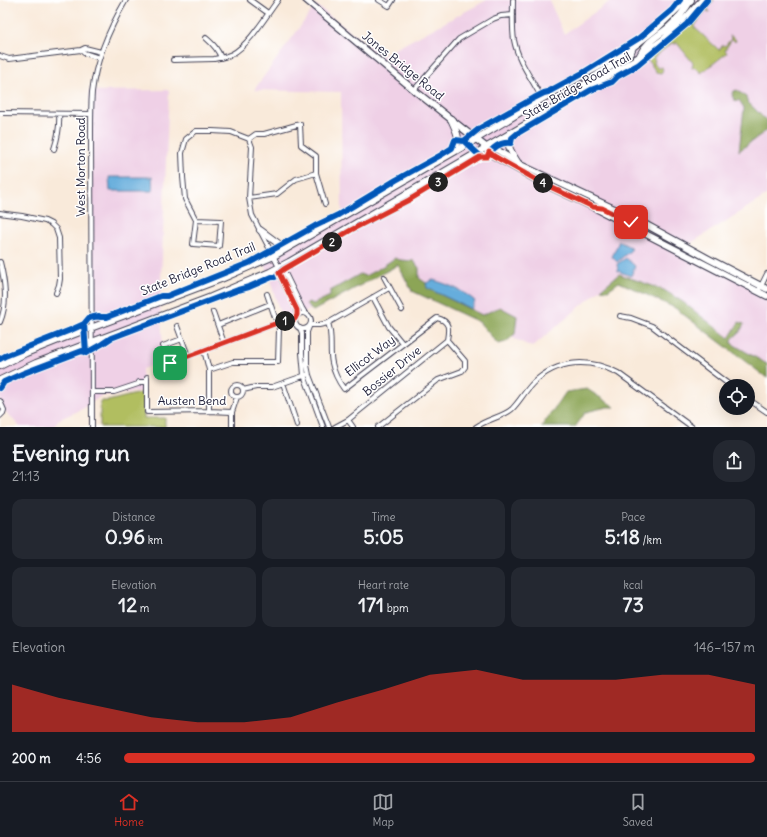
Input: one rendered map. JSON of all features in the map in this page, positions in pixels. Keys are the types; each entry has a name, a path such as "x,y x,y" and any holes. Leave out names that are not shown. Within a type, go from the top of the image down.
{"highway":[{"path":"0,366 26,353 222,279 274,256 633,47 680,8 686,0"},
{"path":"640,57 646,45 678,18 691,0"},
{"path":"1,380 36,363 211,297 279,267 640,57 664,39 702,0"},
{"path":"568,99 600,73 626,57 631,52 633,47"},
{"path":"451,119 457,132 458,141 456,148 451,154"},
{"path":"486,133 484,137 486,147"},
{"path":"510,133 508,146 518,163"},
{"path":"260,230 284,246 313,230 322,229"}],"main road":[{"name":"Jones Bridge Road","path":"306,0 414,90 486,147 494,156 531,177 593,207 758,292"},
{"name":"Jones Bridge Road","path":"486,147 494,148 518,163 646,224 703,256 767,289"},
{"path":"558,190 573,193 590,201 597,200"},
{"path":"593,207 602,208 637,224 646,224"},
{"path":"758,292 767,296"}],"street":[{"name":"West Morton Road","path":"92,427 92,92 95,72 101,52 108,34 126,0"},
{"path":"250,0 268,13"},
{"path":"173,60 221,58 230,55 248,40 278,0"},
{"path":"379,0 389,6 393,0"},
{"path":"512,0 514,40 518,53 542,99"},
{"path":"414,90 459,39 493,19 501,16 513,16"},
{"path":"206,38 214,45 221,58"},
{"path":"0,56 9,59 81,50 85,48 101,52"},
{"path":"81,50 99,58"},
{"path":"0,113 91,114"},
{"path":"54,149 59,131 59,114"},
{"path":"249,139 256,134 264,134 300,124 301,145 316,156 316,173 325,204"},
{"path":"196,220 221,221 219,246 193,244 196,220 185,199 182,153 186,139 196,131 231,132 249,139 252,147 249,198 252,215 274,256 279,267 279,273 297,310 296,324 302,333 304,375 323,427"},
{"path":"249,198 277,194 296,179 316,173"},
{"path":"0,213 45,221 56,229 59,238 60,279 56,293"},
{"path":"0,262 3,275 5,306 0,322"},
{"path":"279,267 284,269 302,308 310,317 311,321 307,332 307,365 309,375 329,427"},
{"path":"758,292 767,274"},
{"path":"384,277 402,310"},
{"path":"300,328 305,329 310,326 328,323 389,288"},
{"path":"209,370 233,362 278,362 279,329 267,294"},
{"path":"373,297 389,327 403,344"},
{"path":"218,325 270,304"},
{"path":"213,312 224,343"},
{"path":"170,363 296,317 301,313 305,313"},
{"path":"620,316 652,326 722,379"},
{"name":"Ellicot Way","path":"328,323 330,329 332,363 338,380 344,389 437,318 442,319 447,323 447,340"},
{"path":"177,326 188,356"},
{"path":"163,346 182,339"},
{"path":"378,427 438,380 462,371 465,367 465,361 447,340"},
{"name":"Bossier Drive","path":"335,427 348,420 447,340"},
{"path":"0,360 3,361 33,346 44,346"},
{"path":"204,350 209,370 208,411"},
{"path":"476,427 510,410 518,403 533,383 548,371 565,364 583,363 596,364 618,373 692,427"},
{"path":"243,390 256,387 272,387 304,375 309,375"},
{"name":"Austen Bend","path":"92,392 114,392 138,384 140,386 147,381 147,412 232,412 237,397"},
{"path":"283,384 297,425"},
{"path":"238,385 243,390 242,395 237,397 234,396 231,390 234,386 238,385"},
{"path":"0,401 4,410 0,416"},
{"path":"755,404 767,412"},
{"path":"232,412 232,427"},
{"path":"348,420 353,427"}],"shaded area":[{"path":"487,0 549,0 564,34 612,0 767,0 767,195 688,245 767,291 767,364 731,343 733,338 740,332 739,322 730,338 683,302 664,290 619,274 532,347 411,291 398,266 283,323 264,260 342,219 341,92 254,90 316,5 382,56"},
{"path":"169,90 160,305 164,361 142,369 144,391 101,396 84,408 58,420 54,427 20,427 0,407 0,366 93,326 89,91"}],"green space":[{"path":"708,0 714,0 707,8 710,12 706,10 694,27 719,50 731,39 730,36 736,40 735,42 732,39 725,50 727,53 701,73 695,67 692,68 693,63 676,42 675,45 672,43 653,58 655,60 654,63 659,69 661,67 663,68 661,73 656,72 647,58 685,26"},
{"path":"737,90 746,97 747,101 767,121 767,130 739,151 744,108 739,100 736,102 732,96 734,91"},
{"path":"395,258 414,261 419,268 419,278 426,283 427,288 482,315 500,307 517,316 515,334 506,342 498,344 479,322 412,291 398,265 313,311 306,305 308,302 313,304 330,296 330,291 360,274 365,276"},
{"path":"619,274 664,290 683,302 729,338 739,322 744,324 740,332 733,338 731,343 767,364 767,378 675,308 619,282 608,290 601,289"},
{"path":"587,389 615,407 607,407 586,412 575,427 541,427 566,392"},
{"path":"144,392 144,418 165,418 165,427 100,427 100,401 108,401"}],"water":[{"path":"109,177 152,177 153,191 110,191"},
{"path":"619,241 632,248 617,262 612,257"},
{"path":"626,258 635,266 631,276 618,271 617,264"},
{"path":"433,280 456,288 470,297 475,301 471,309 427,288 426,283"}],"cycle path":[{"name":"State Bridge Road Trail","path":"464,141 480,128 581,74 639,38 672,10 680,0"},
{"name":"State Bridge Road Trail","path":"275,277 283,269 351,230 409,200 480,157 487,157 491,151 500,144 511,143 512,138 518,133 591,90 612,82 618,76 638,65 687,24 707,0"},
{"name":"State Bridge Road Trail","path":"0,359 84,324 89,318 99,316 107,317 161,296 167,296 249,263 315,226 338,215 441,155 452,148 455,140 464,141 481,157"},
{"path":"84,324 86,353 111,338 275,277"},
{"path":"0,388 4,382 24,373 82,351 86,353"}],"route":[{"path":"170,363 277,323 295,319 297,310 279,273 351,230 409,200 480,157 487,157 489,152 544,184 593,207 602,208 631,222"}]}
